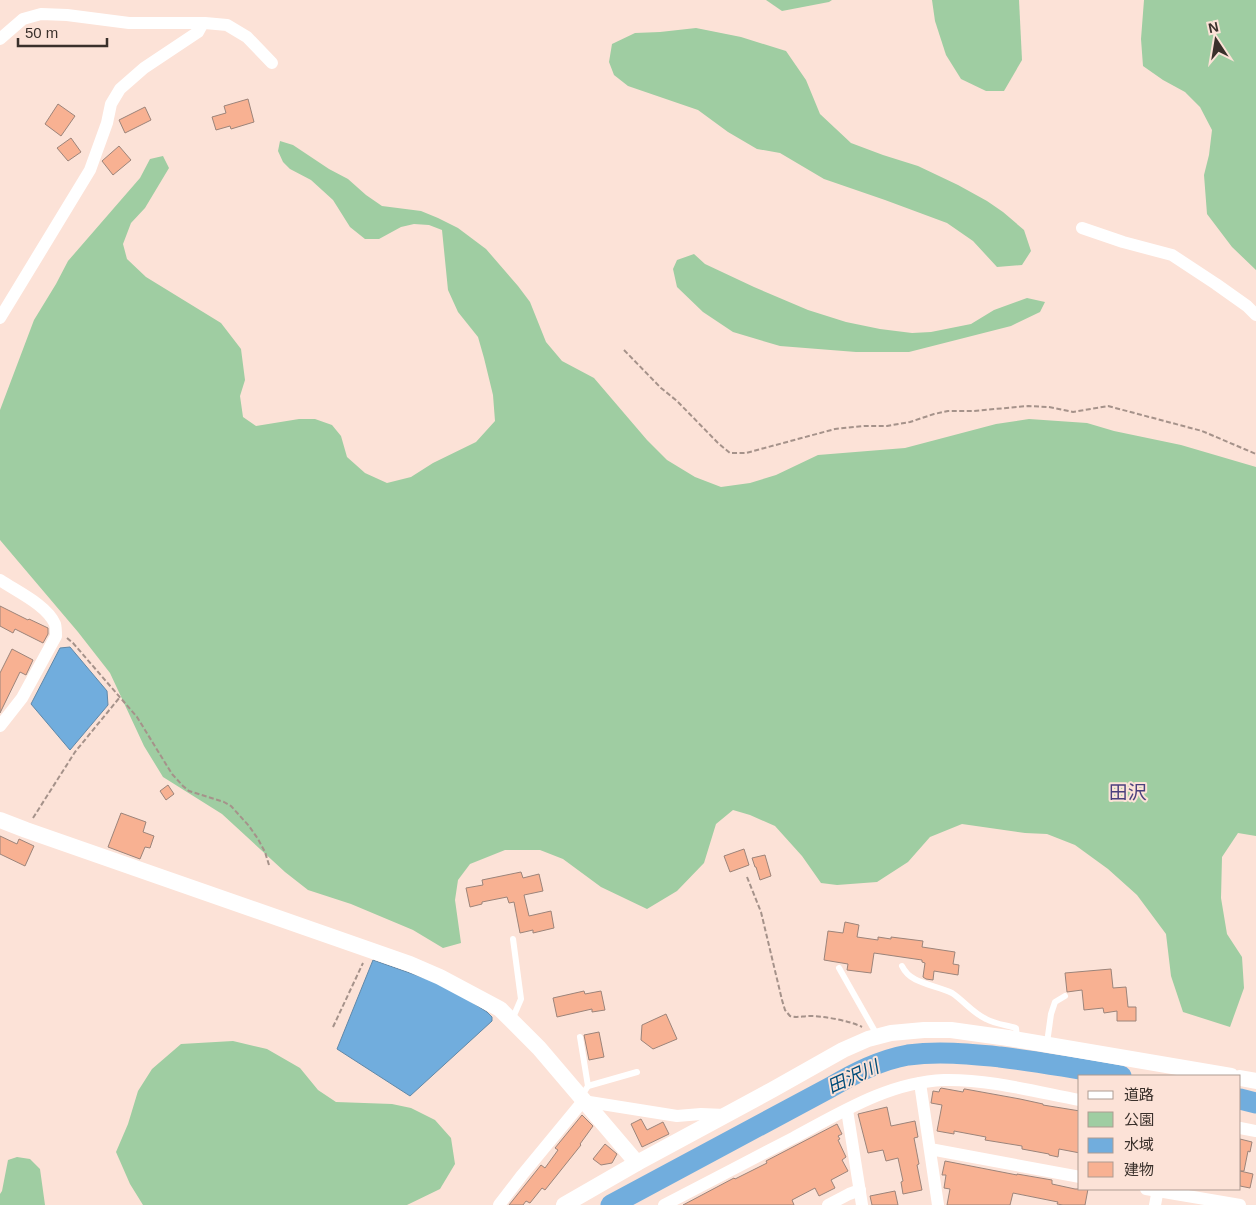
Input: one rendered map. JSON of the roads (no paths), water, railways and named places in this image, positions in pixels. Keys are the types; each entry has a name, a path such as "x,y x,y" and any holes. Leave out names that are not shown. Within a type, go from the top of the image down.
{"street":[{"path":"0,39 23,19 41,14 67,15 130,23 203,23 227,25 247,37 272,63"},
{"path":"0,318 90,170 107,122 111,104 120,89 144,68 198,32 203,23"},
{"path":"1082,228 1123,242 1172,255 1247,306 1256,315"},
{"path":"0,580 30,598 48,613 56,630 56,636 22,698 0,726"},
{"path":"0,820 410,964 440,977 500,1009 584,1095 637,1162"},
{"path":"564,1205 637,1162 843,1050 875,1037 891,1033 951,1030 1018,1039 1225,1075"},
{"path":"1241,1078 1256,1080"},
{"path":"664,1205 883,1092 920,1083 959,1080 988,1083 1078,1100"},
{"path":"920,1083 938,1205"},
{"path":"584,1095 677,1116 725,1115"},
{"path":"499,1205 584,1095"},
{"path":"847,1110 862,1205"},
{"path":"1241,1128 1256,1131"},
{"path":"930,1149 1078,1177"},
{"path":"828,1205 860,1190"},
{"path":"1154,1190 1155,1205"},
{"path":"1159,1190 1240,1205"}],"lane":[{"path":"512,1020 521,999 513,939"},
{"path":"902,966 904,971 913,978 959,998 978,1015 1016,1028 1018,1039"},
{"path":"840,968 875,1037"},
{"path":"1046,1044 1055,1002 1066,996"},
{"path":"580,1037 584,1095 637,1072"}],"water":[{"path":"70,647 107,691 108,705 70,750 31,704 60,648"},
{"path":"373,960 447,986 492,1017 492,1021 410,1096 337,1049"}],"waterway":[{"name":"田沢川","path":"611,1205 849,1077 898,1057 931,1053 954,1053 1031,1061 1115,1075"},
{"name":"田沢川","path":"1241,1099 1256,1103"}],"district":[{"name":"田沢","path":"1128,792"}]}
